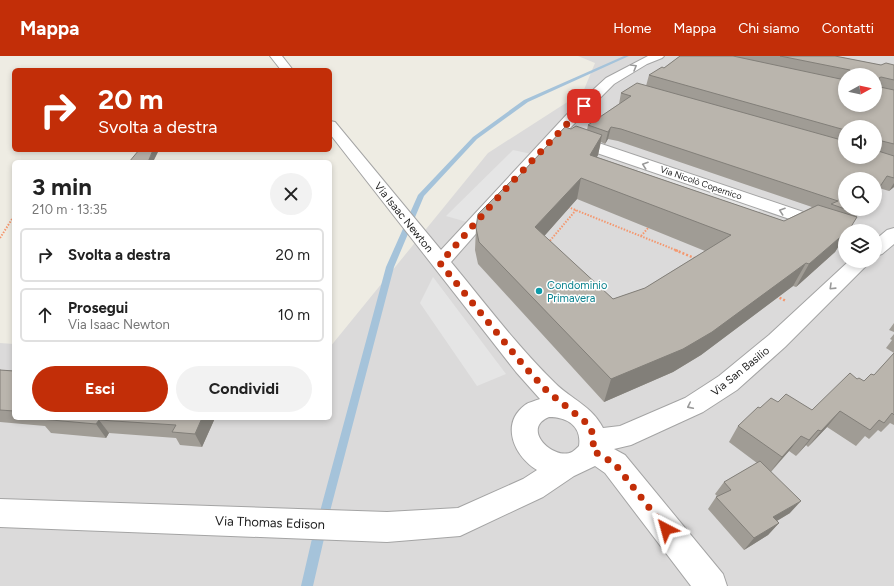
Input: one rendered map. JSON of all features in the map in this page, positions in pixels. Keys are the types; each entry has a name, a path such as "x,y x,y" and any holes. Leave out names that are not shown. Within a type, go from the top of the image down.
{"street":[{"path":"276,56 285,68"},
{"path":"440,263 556,134 610,81 643,62 658,56"},
{"path":"610,81 626,85"},
{"name":"Via Isaac Newton","path":"332,127 524,366 547,391 569,410"},
{"name":"Via Nicolò Copernico","path":"556,134 838,230"},
{"name":"Via San Basilio","path":"585,452 694,405 728,383 808,312 854,268"},
{"name":"Via Isaac Newton","path":"524,366 531,388 534,413"},
{"path":"533,488 538,469 534,453 525,439 525,424 534,413 548,407 569,410 580,415 588,424 593,434 585,452 556,464 545,460 534,453"},
{"path":"585,452 615,464 711,586"},
{"name":"Via Thomas Edison","path":"0,513 387,527 460,522 533,488 585,452"}],"path":[{"path":"563,204 704,262"},
{"path":"545,245 576,210"},
{"path":"0,238 12,219"},
{"path":"641,236 648,228"},
{"path":"773,294 808,312"}],"shaded area":[{"path":"578,56 894,56 894,586 0,586 0,343 12,344 12,420 332,420 332,345 488,153 583,92 595,63"},
{"path":"513,150 536,155 474,224 446,216"},
{"path":"642,167 761,208 743,230 618,182"},
{"path":"433,277 506,374 477,386 420,303"}],"building":[{"path":"680,56 733,56 838,78 838,112 882,112 882,87 894,90 894,144 882,141 882,120 838,120 838,128 649,75 662,67 664,68"},
{"path":"780,56 835,56 881,65 886,63 894,65 894,80 882,77 882,68 840,68"},
{"path":"637,83 838,139 838,164 882,164 882,152 894,156 894,178 887,176 882,184 882,172 838,172 838,201 621,129 611,127 608,132 588,125 631,96 621,93"},
{"path":"576,126 602,135 590,155 784,221 818,205 838,211 838,216 857,217 853,224 838,224 838,239 809,264 806,263 712,332 683,349 611,379 479,242 476,228 478,214 514,178 517,178 565,127 571,129","holes":["581,178 731,235 645,288 613,299 535,227"]},
{"path":"137,152 152,152 149,160 131,160"},
{"path":"838,201 838,206 831,204"},
{"path":"894,353 894,415 892,413 884,423 879,420 870,430 840,411 821,431 818,430 809,440 801,436 782,457 738,426 758,407 760,408 771,398 778,402 786,394 812,410 850,373 857,379 859,378 864,381 871,374 874,375"},
{"path":"0,370 12,371 12,411 0,410"},
{"path":"51,420 99,420 96,424"},
{"path":"99,420 201,420 195,434 172,432 176,425"},
{"path":"760,461 801,501 773,517 779,523 754,538 716,497 731,490 724,482"}],"waterway":[{"path":"323,519 390,267 421,195 475,138 526,101 627,56"},
{"path":"307,586 320,530"}],"place":[{"name":"Condominio Primavera","path":"539,291"}],"route":[{"path":"584,106 510,184 440,263 524,366 547,391 569,410 580,415 588,424 594,440 592,450 615,464 666,529"}]}
